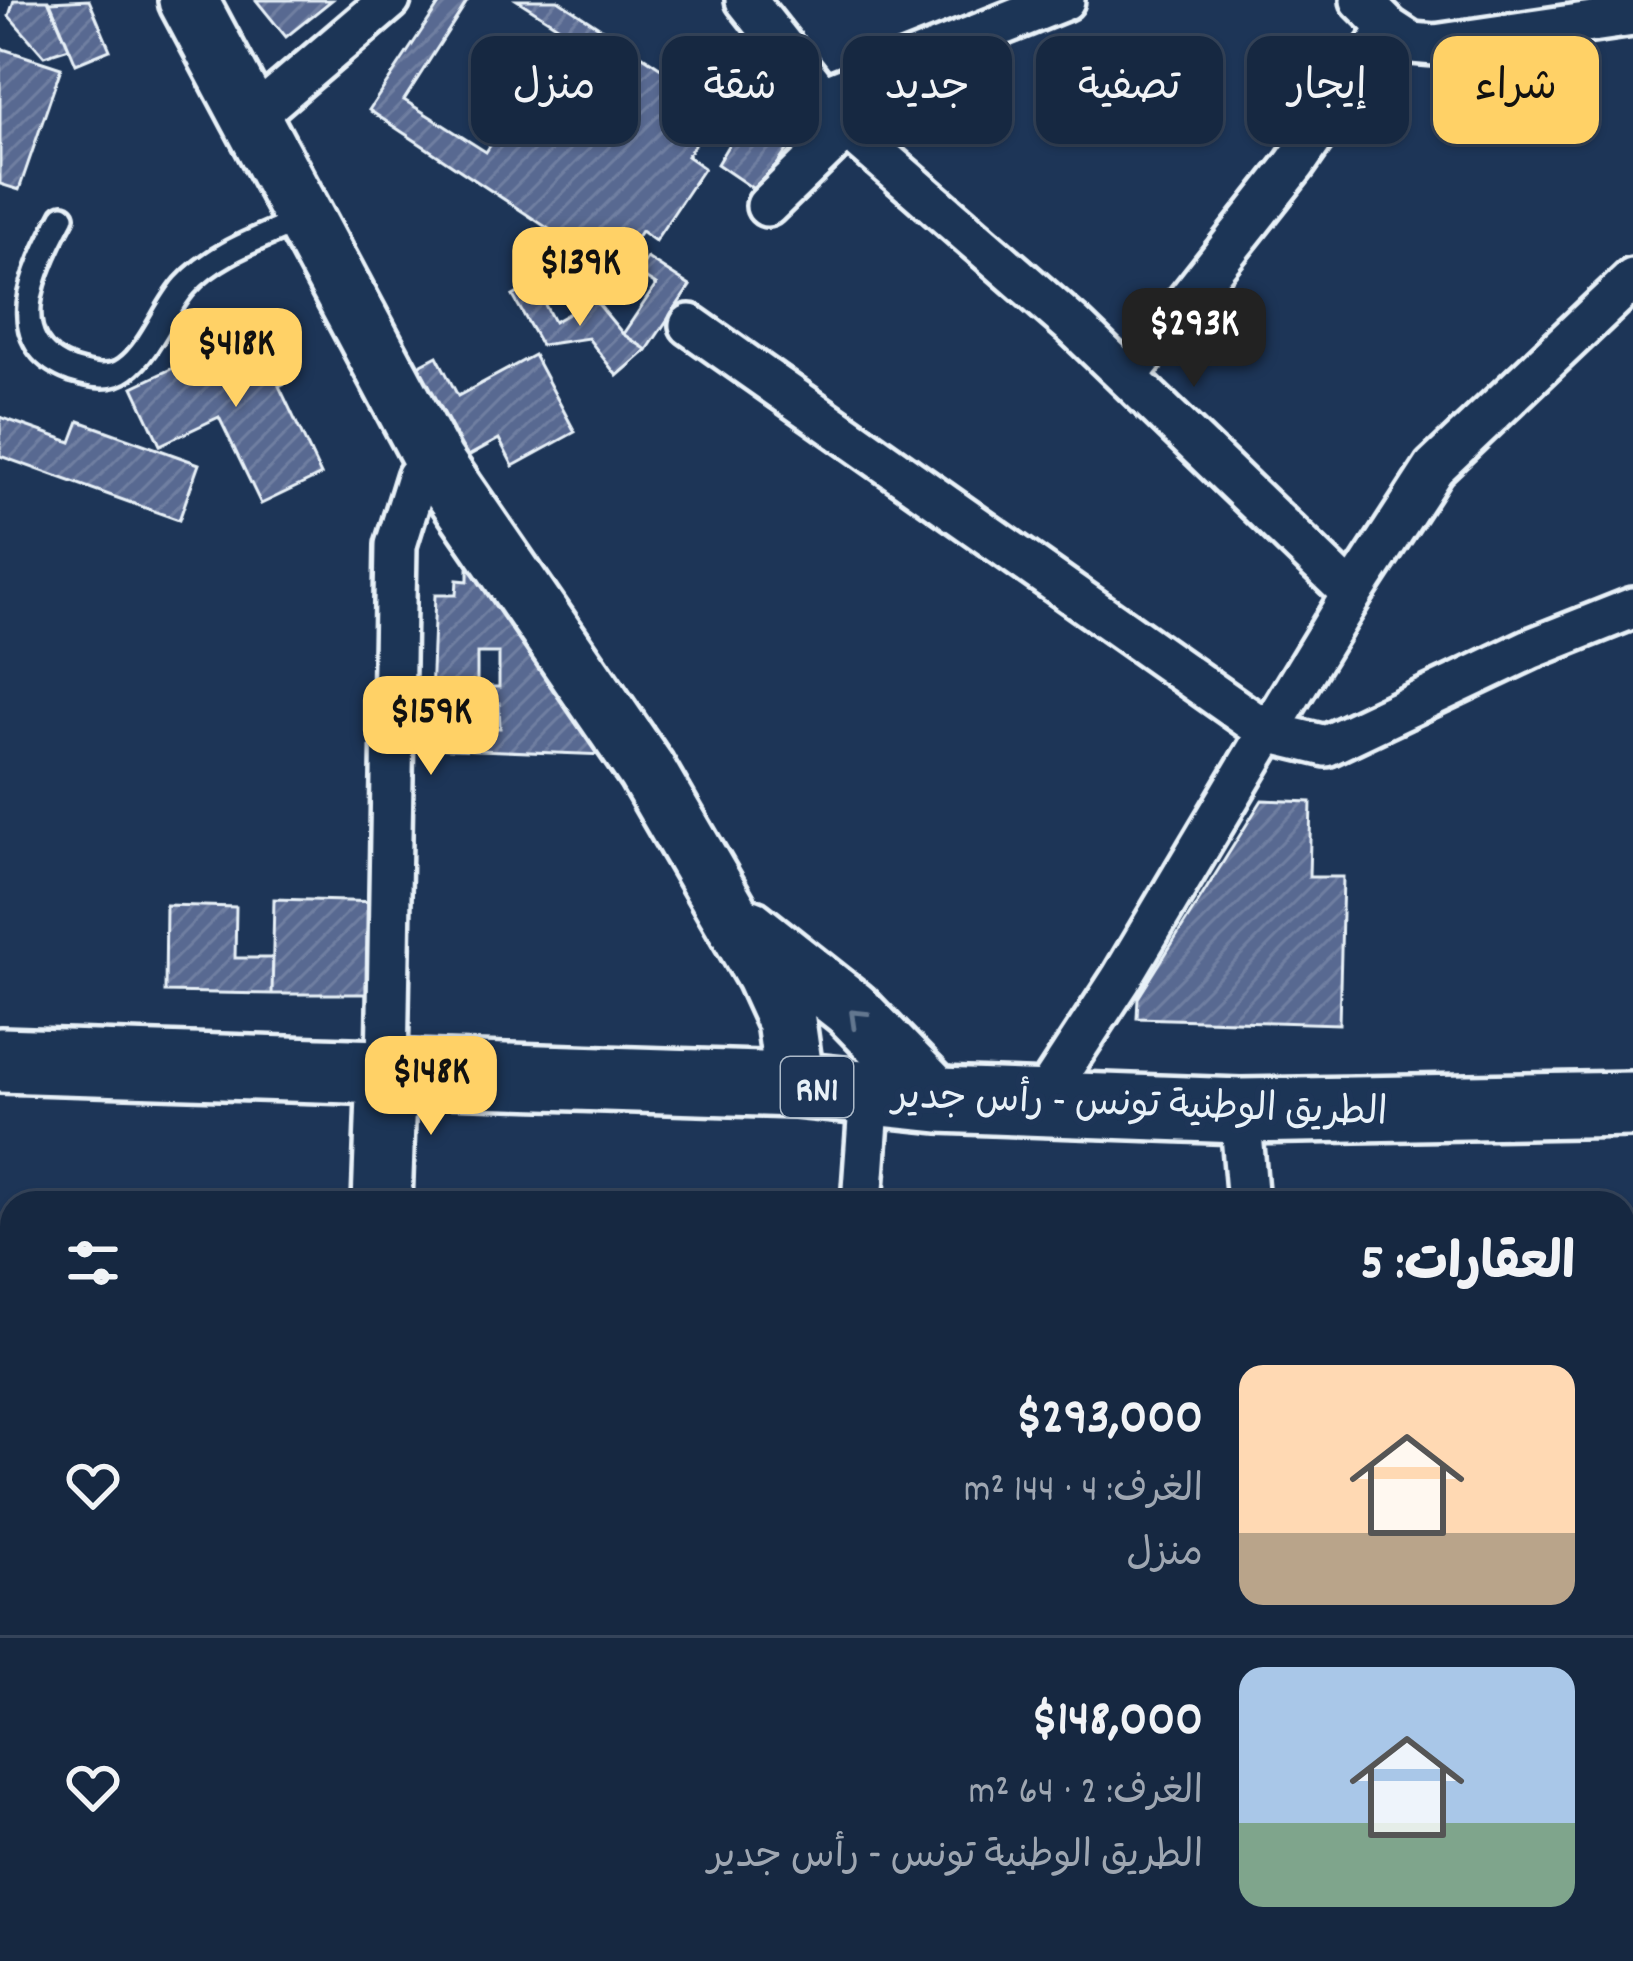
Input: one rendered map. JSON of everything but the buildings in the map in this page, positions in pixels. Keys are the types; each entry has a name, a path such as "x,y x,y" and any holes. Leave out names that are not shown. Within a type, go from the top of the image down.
{"main road":[{"name":"الطريق الوطنية تونس - رأس جدير","path":"0,1060 795,1085 939,1100 1240,1111 1633,1103"}],"street":[{"path":"188,0 435,463 646,770 765,975 786,1022 795,1085"},
{"path":"252,118 390,0"},
{"path":"746,0 843,123"},
{"path":"821,97 1064,0"},
{"path":"1127,377 1295,164 1375,14 1412,43 1435,45 1633,16"},
{"path":"767,206 843,132"},
{"path":"865,144 1127,377 1352,594"},
{"path":"1040,1103 1434,468 1633,279"},
{"path":"690,325 1268,732 1326,746 1530,649 1633,608"},
{"path":"382,1191 396,545 417,477 435,463"},
{"path":"722,908 850,1010 939,1100"},
{"path":"863,1191 870,1093"},
{"path":"1240,1111 1247,1191"}],"lane":[{"path":"63,216 17,300 21,332 44,362 98,377 125,369 183,288 208,264 304,218"}]}
